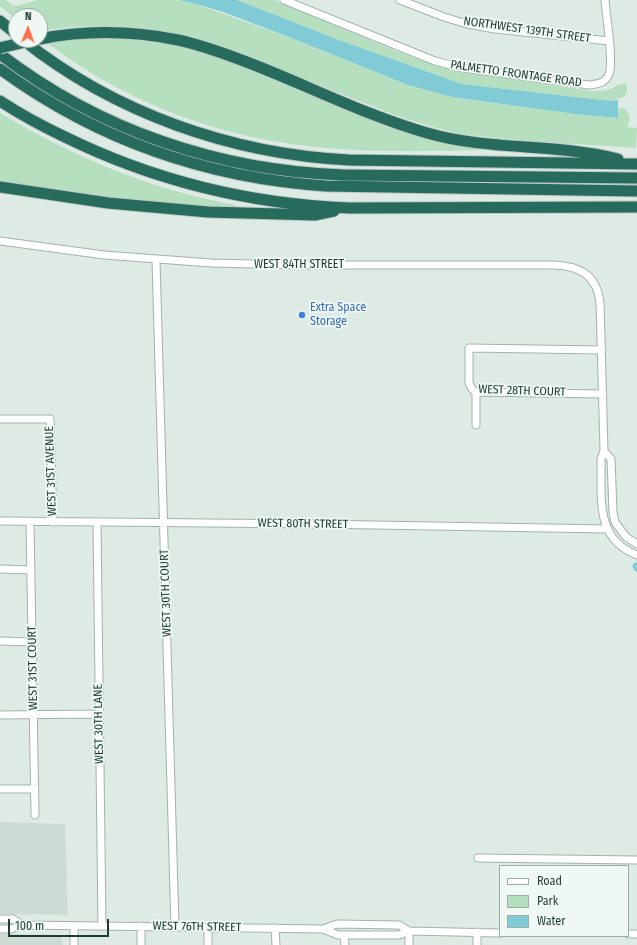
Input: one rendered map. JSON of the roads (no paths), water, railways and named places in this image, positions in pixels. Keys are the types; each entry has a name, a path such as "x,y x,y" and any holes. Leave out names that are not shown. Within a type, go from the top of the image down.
{"highway":[{"path":"0,21 8,28"},
{"path":"48,38 102,33 142,34 179,40 260,67 377,116 427,133 500,146 597,154 636,164"},
{"path":"34,48 81,80 136,109 187,129 263,150 317,158 355,160 636,164"},
{"path":"0,54 69,100 132,131 173,146 210,157 259,167 308,174 637,178"},
{"path":"0,69 54,105 115,136 175,158 246,177 326,186 637,192"},
{"path":"0,101 40,124 115,160 201,187 260,199 316,206 349,208 637,207"},
{"path":"0,187 108,203 208,212 315,215 349,208"}],"street":[{"name":"PALMETTO FRONTAGE ROAD","path":"284,0 436,61 463,68 589,85 604,81 609,74 609,41 605,0"},
{"name":"NORTHWEST 139TH STREET","path":"400,0 467,24 495,29 609,41"},
{"name":"WEST 84TH STREET","path":"0,241 83,253 211,264 568,266 579,269 586,274 593,282 600,298 602,350"},
{"name":"WEST 30TH COURT","path":"156,260 176,927"},
{"name":"WEST 28TH COURT","path":"602,350 469,348 469,383 472,389 476,392 603,394"},
{"path":"602,350 604,451 601,459 603,518 611,538 625,550 637,555"},
{"path":"476,392 476,426"},
{"name":"WEST 31ST AVENUE","path":"0,419 50,420 53,522"},
{"path":"604,451 611,459 613,512 615,522 626,537 637,544"},
{"name":"WEST 80TH STREET","path":"0,521 607,529"},
{"name":"WEST 31ST COURT","path":"30,522 35,815"},
{"name":"WEST 30TH LANE","path":"97,522 102,926"},
{"path":"0,569 31,570"},
{"path":"0,641 32,642"},
{"path":"0,715 99,714"},
{"path":"0,789 35,789"},
{"path":"478,858 505,858 565,863 624,863 637,860"},
{"path":"505,858 505,865"},
{"name":"WEST 76TH STREET","path":"0,919 13,919 23,925"},
{"name":"WEST 76TH STREET","path":"322,929 337,924 399,926 409,931"},
{"name":"WEST 76TH STREET","path":"0,929 11,929 23,925 322,929 338,934 399,935 409,931 499,932"},
{"path":"74,926 74,945"},
{"path":"141,926 141,945"},
{"path":"208,927 208,945"},
{"path":"275,928 276,945"},
{"path":"409,931 409,945"},
{"path":"477,932 477,945"},
{"path":"344,934 345,945"}],"water":[{"path":"179,0 237,0 339,40 462,84 611,101 618,100 618,118 575,114 452,97 408,85 223,12"}],"place":[{"name":"Extra Space Storage","path":"302,315"}]}
